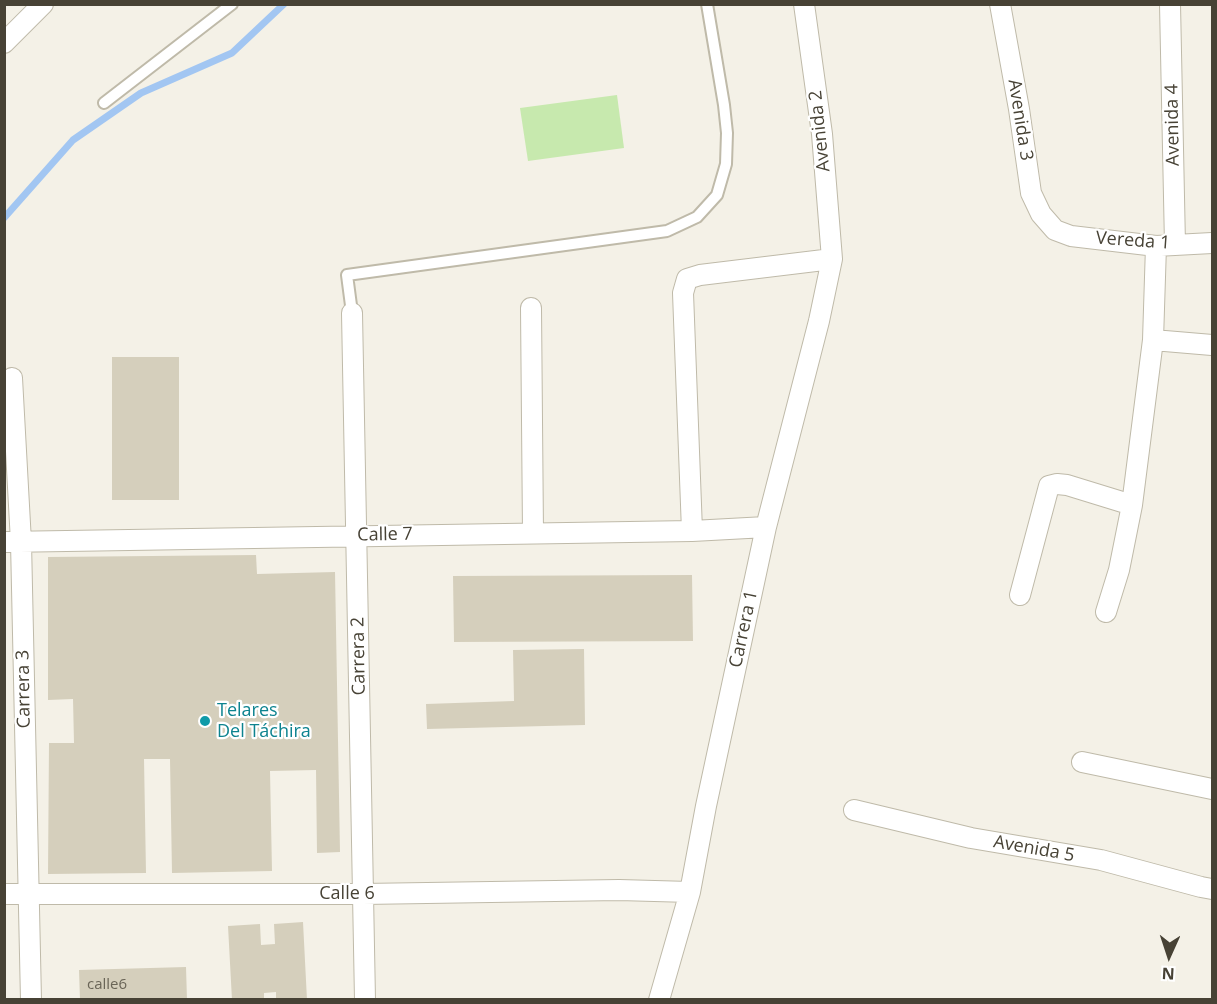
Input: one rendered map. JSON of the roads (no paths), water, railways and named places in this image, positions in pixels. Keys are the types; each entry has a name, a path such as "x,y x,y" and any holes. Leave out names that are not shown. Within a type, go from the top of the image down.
{"street":[{"path":"4,44 43,4"},
{"name":"Avenida 2","path":"804,4 822,134 832,259"},
{"name":"Avenida 3","path":"1000,4 1031,193 1041,214 1054,230"},
{"name":"Avenida 4","path":"1106,612 1119,570 1132,505 1166,245 1170,4"},
{"name":"Vereda 1","path":"1054,230 1071,236 1166,245 1212,243"},
{"path":"692,531 683,293 687,279 700,274 832,259"},
{"name":"Carrera 1","path":"658,999 690,892 706,806 766,527 819,321 832,259"},
{"path":"531,308 533,533"},
{"name":"Carrera 2","path":"352,313 365,999"},
{"path":"1153,340 1212,345"},
{"name":"Carrera 3","path":"12,378 13,542 31,999"},
{"path":"1020,595 1048,486 1067,485 1132,505"},
{"name":"Calle 7","path":"13,542 692,531 766,527"},
{"path":"1082,762 1212,789"},
{"name":"Avenida 5","path":"854,810 971,838 1101,860 1212,889"},
{"name":"Calle 6","path":"4,894 363,894 619,890 690,892"}],"lane":[{"path":"104,103 232,4"},
{"path":"352,313 346,275 667,231 697,217 717,195 726,164 727,133 724,105 707,4"}],"waterway":[{"path":"4,218 73,140 141,93 232,53 284,4"}],"place":[{"name":"Telares Del Táchira","path":"205,721"}]}
